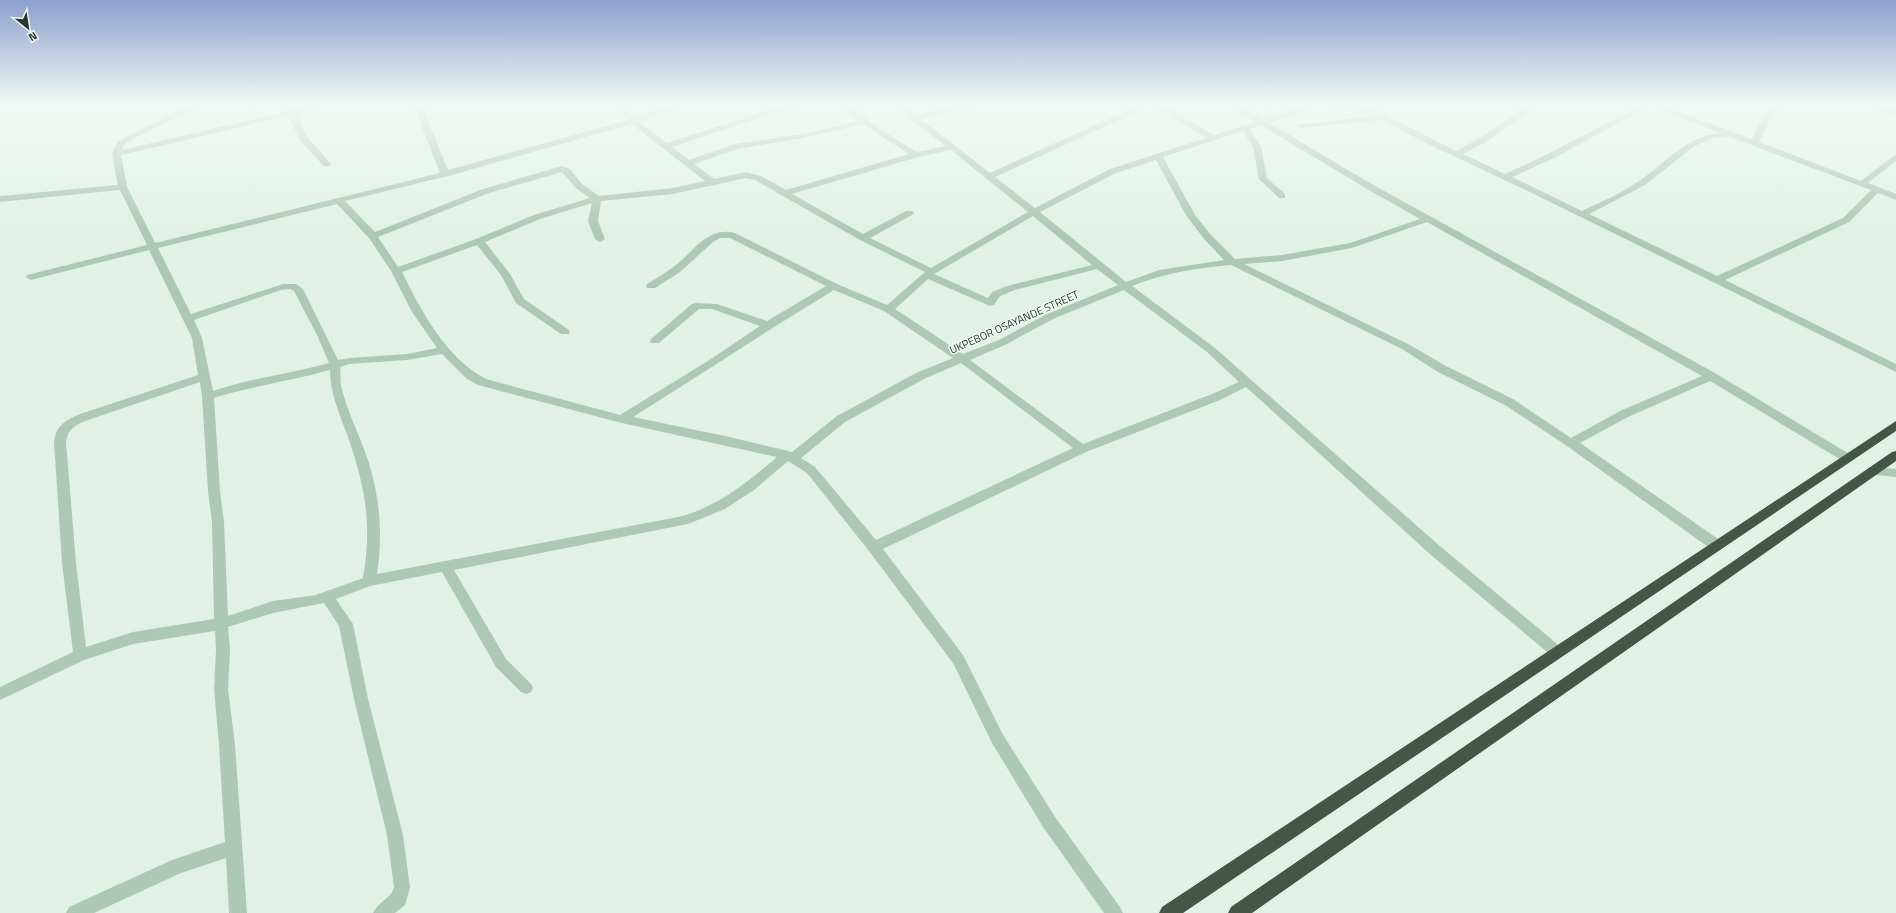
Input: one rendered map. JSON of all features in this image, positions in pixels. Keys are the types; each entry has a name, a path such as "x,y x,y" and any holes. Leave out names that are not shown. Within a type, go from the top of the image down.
{"highway":[{"path":"1168,913 1896,425"},
{"path":"1237,913 1872,470 1896,455"}],"street":[{"path":"119,147 116,154 123,187 154,247 197,338 208,396 214,491 218,522 220,624 223,650 221,689 238,913"},
{"path":"116,154 148,147"},
{"path":"311,147 327,164"},
{"path":"434,147 445,174"},
{"path":"31,277 154,247 266,217 340,201 445,174 542,147"},
{"path":"667,147 713,183"},
{"path":"689,163 739,147"},
{"path":"903,147 916,155"},
{"path":"786,193 916,155 951,147"},
{"path":"954,147 988,177 1034,212 1099,266 1211,350 1436,551 1557,652"},
{"path":"988,177 1055,147"},
{"path":"888,309 929,274 1034,212 1108,174 1187,147"},
{"path":"1257,147 1264,179 1282,196"},
{"path":"1303,147 1365,184 1711,376 1847,458"},
{"path":"1437,147 1582,214 1896,368"},
{"path":"1456,154 1470,147"},
{"path":"1505,177 1569,147"},
{"path":"1582,214 1615,199 1642,183 1681,152 1690,147"},
{"path":"1761,147 1896,197"},
{"path":"1158,156 1187,208 1218,248 1232,262 1406,347 1442,369 1509,402 1571,443 1716,545"},
{"path":"1861,185 1879,169 1896,157"},
{"path":"373,236 486,191 555,169 562,168 567,171 579,186 597,199"},
{"path":"396,271 479,241 537,217 597,199 673,191 746,175 752,176 786,193 863,238 890,250 929,274 990,303 996,294 1011,288 1099,266"},
{"path":"0,199 123,187"},
{"path":"1717,280 1846,220 1876,190"},
{"path":"597,199 593,221 600,239"},
{"path":"340,201 373,236 396,271 417,312 444,350 471,376 482,382 622,419 725,440 790,456 811,470 874,547 958,659 997,738 1049,822 1114,913"},
{"path":"863,238 909,213"},
{"name":"UKPEBOR OSAYANDE STREET","path":"0,694 80,655 133,638 220,624 273,607 304,603 327,597 369,581 683,521 705,514 726,504 841,419 920,376 1003,342 1050,317 1159,273 1232,262 1282,258 1352,245 1428,219"},
{"path":"651,286 681,266 711,239 725,234 732,236 833,286 888,309 962,359 1082,449"},
{"path":"479,241 505,274 520,301 565,332"},
{"path":"187,319 277,288 294,286 298,289 335,365 334,383 352,432 372,496 375,530 374,550 369,581"},
{"path":"622,419 715,361 768,325 833,286"},
{"path":"655,341 696,306 713,306 768,325"},
{"path":"208,396 240,386 303,374 349,361 407,357 444,350"},
{"path":"1571,443 1624,414 1711,376"},
{"path":"80,655 69,563 60,432 68,424 84,417 204,377"},
{"path":"874,547 980,499 1082,449 1216,397 1248,382"},
{"path":"1872,470 1896,473"},
{"path":"446,567 502,663 526,688"},
{"path":"327,597 340,612 348,630 361,699 395,835 402,888 398,899 382,913"},
{"path":"75,913 178,866 234,847"}]}
